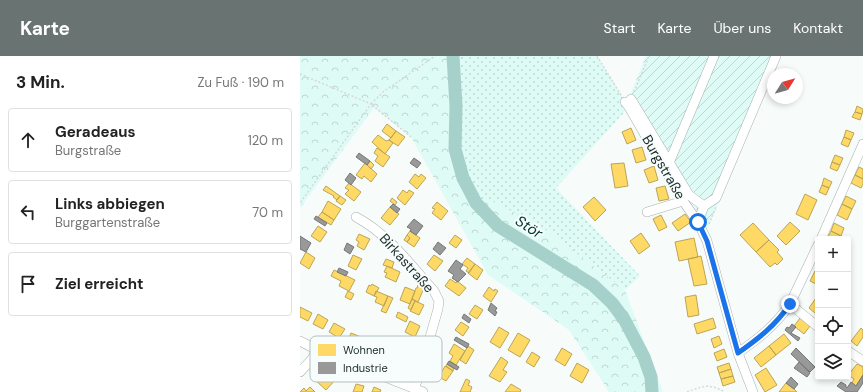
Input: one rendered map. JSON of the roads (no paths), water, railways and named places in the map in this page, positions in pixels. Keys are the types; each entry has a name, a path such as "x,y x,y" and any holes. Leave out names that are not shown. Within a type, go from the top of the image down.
{"street":[{"path":"704,206 689,195 669,163 714,56"},
{"path":"698,222 704,206 716,198 776,56"},
{"name":"Burgstraße","path":"669,163 628,101 629,107 683,201 698,222 707,241 738,353 753,392"},
{"path":"822,236 863,144"},
{"path":"647,212 683,201"},
{"name":"Birkastraße","path":"356,217 370,224 381,233 434,291 438,298 438,309 430,336"},
{"path":"738,353 762,336 775,324 790,304 815,251"},
{"path":"790,304 815,325"},
{"path":"300,341 310,346"},
{"path":"851,352 863,361"},
{"path":"300,372 310,361"},
{"path":"399,382 423,392"},
{"name":"Birkastraße","path":"414,388 417,382"}],"waterway":[{"name":"Stör","path":"453,56 456,106 455,149 463,178 476,203 498,226 593,285 612,303 624,319 644,357 651,377 652,392"}]}
